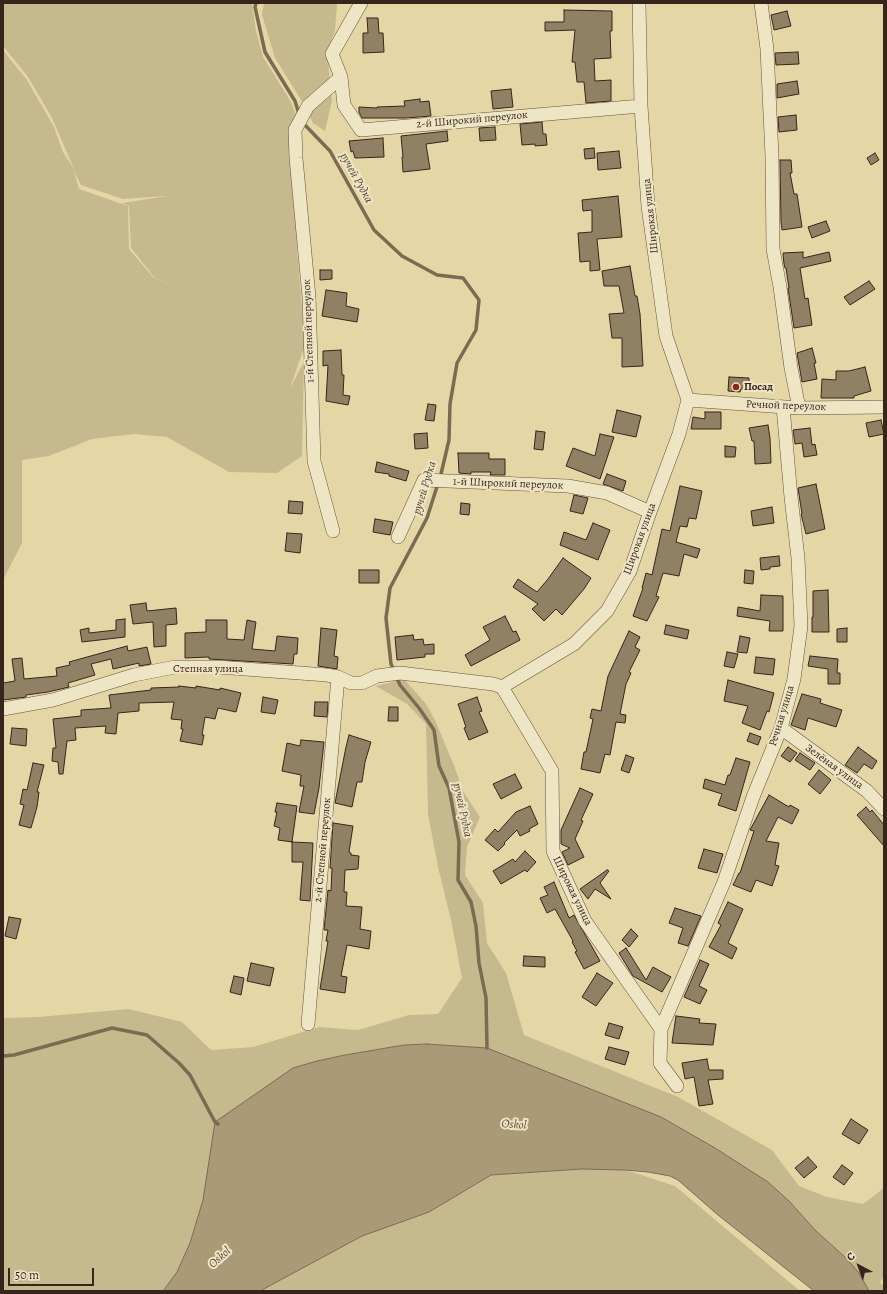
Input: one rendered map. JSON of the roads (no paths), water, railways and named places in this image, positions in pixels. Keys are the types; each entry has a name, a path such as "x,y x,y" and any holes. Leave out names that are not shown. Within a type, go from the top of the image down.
{"street":[{"path":"341,77 332,54 361,3"},
{"name":"Широкая улица","path":"639,3 641,106 648,206 666,336 688,400 679,434 630,571 607,611 574,644 502,688 552,770 553,851 585,921 661,1030"},
{"path":"761,3 767,49 772,156 773,249 798,408"},
{"name":"1-й Степной переулок","path":"333,531 314,461 309,297 296,158 295,130 308,106 341,77"},
{"name":"2-й Широкий переулок","path":"341,77 344,106 361,130 641,106"},
{"name":"Речной переулок","path":"688,400 798,408 884,407"},
{"name":"Речная улица","path":"661,1030 724,882 753,797 781,728 794,679 801,626 798,558 783,407"},
{"name":"1-й Широкий переулок","path":"398,537 424,480 568,486 607,493 650,512"},
{"name":"Степная улица","path":"3,709 53,700 134,676 175,667 218,667 327,675 338,677 351,683 362,683 377,676 395,673 493,684 502,688"},
{"name":"2-й Степной переулок","path":"308,1024 338,677"},
{"name":"Зелёная улица","path":"781,728 867,791 884,809"},
{"path":"661,1030 660,1063 677,1086"}],"water":[{"name":"Oskol","path":"427,1044 487,1048 661,1117 715,1148 768,1182 789,1201 816,1231 846,1258 859,1273 869,1291 814,1291 718,1215 678,1180 670,1176 626,1170 582,1169 491,1175 429,1212 362,1236 260,1291 163,1291 177,1272 190,1243 203,1200 215,1122 293,1068 345,1055 404,1045"}],"waterway":[{"name":"ручей Рудка","path":"256,3 255,7 265,52 295,101 299,114"},
{"name":"ручей Рудка","path":"302,122 330,151 374,230 402,256 437,275 463,278 479,300 476,330 457,363 450,404 449,440 441,474 427,518 390,588 386,618 391,664 394,670"},
{"name":"ручей Рудка","path":"396,676 400,685 419,708 434,730 439,766 449,788 459,842 458,880 471,902 476,926 479,963 486,998 487,1048"},
{"path":"3,1056 14,1055 112,1028 147,1035 179,1063 190,1075 215,1122 218,1124"}],"place":[{"name":"Посад","path":"736,387"}]}
